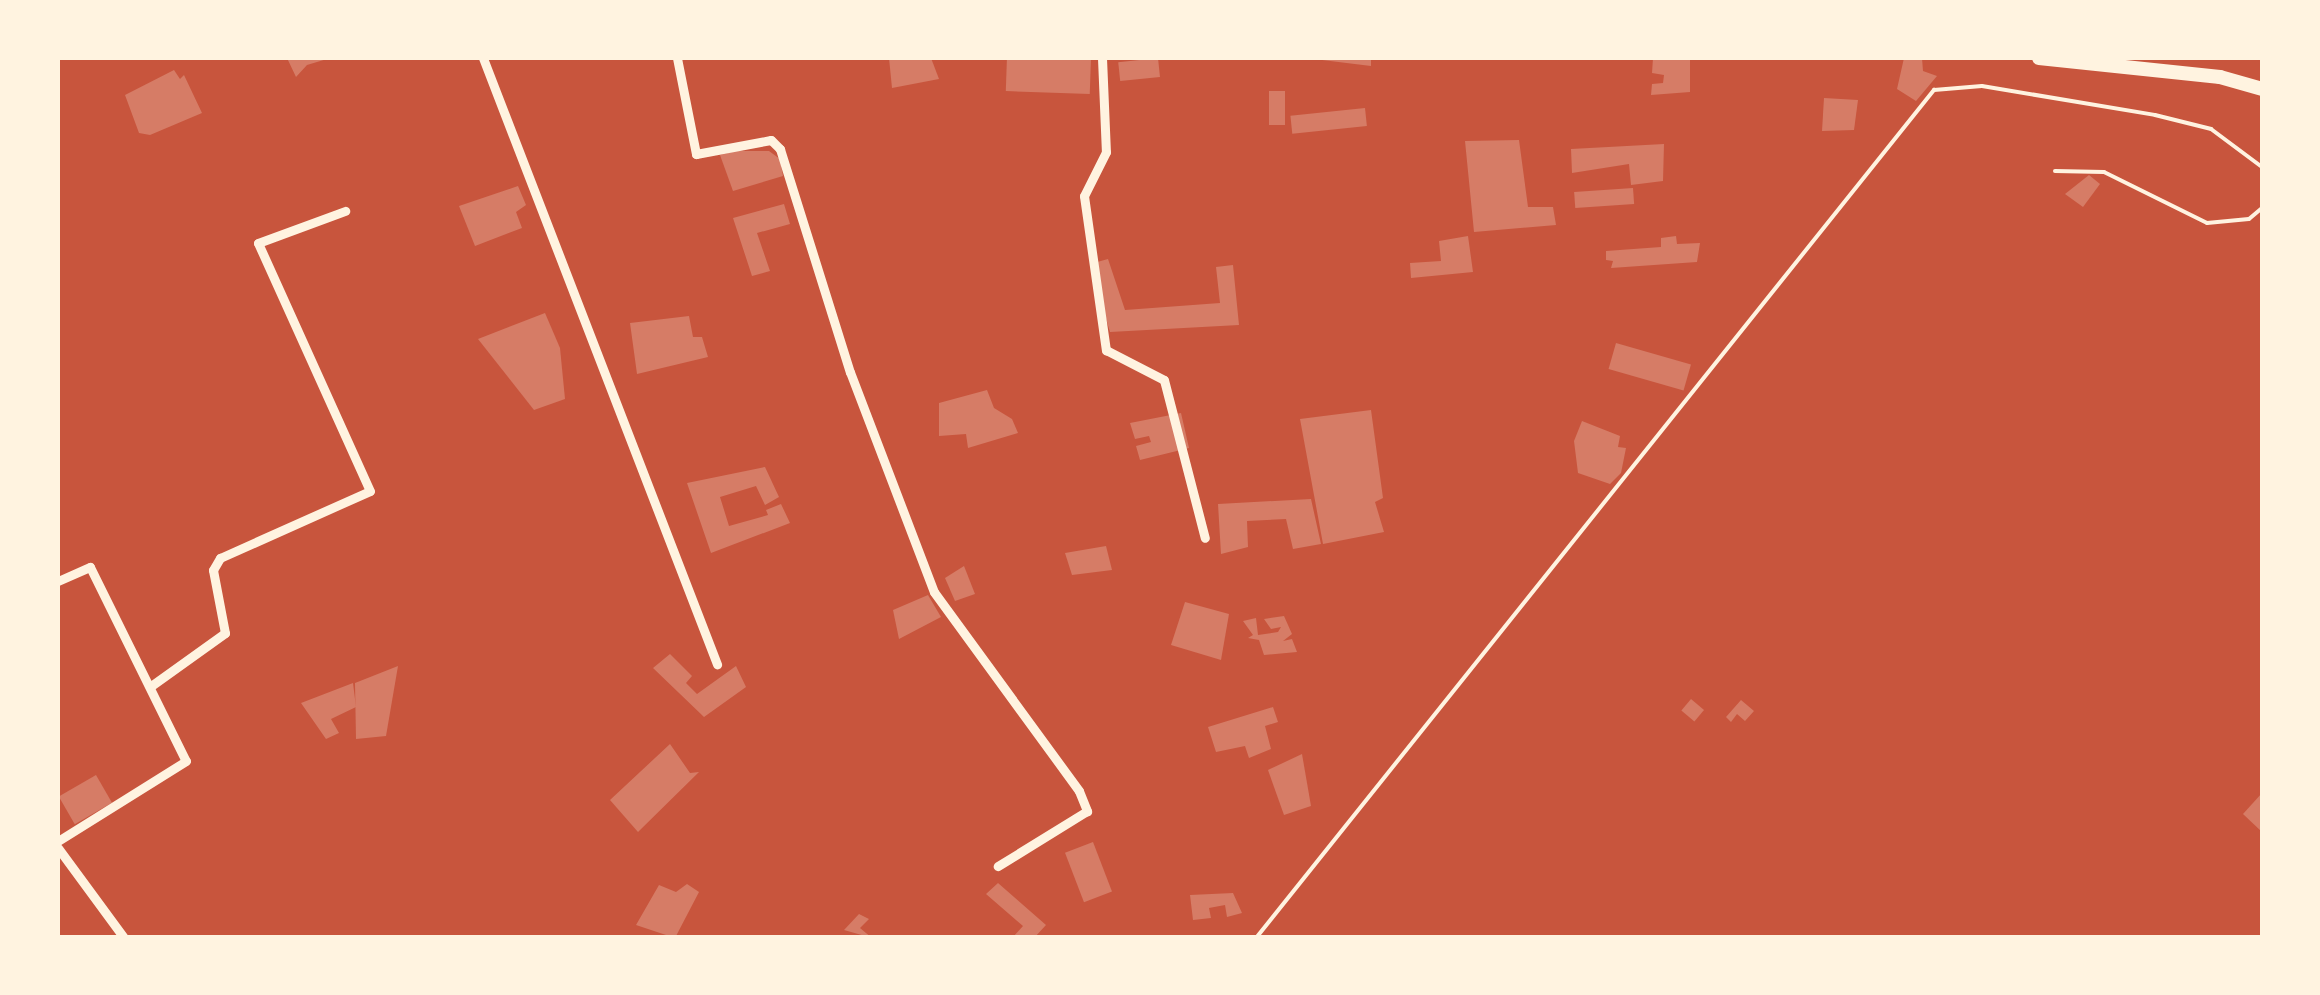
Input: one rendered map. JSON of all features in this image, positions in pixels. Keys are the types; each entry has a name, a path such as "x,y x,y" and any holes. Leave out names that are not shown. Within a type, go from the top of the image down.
{"highway":[{"path":"2039,58 2220,77 2262,89"}],"street":[{"path":"482,58 718,664"},
{"path":"677,58 696,154 771,140 780,149 850,372 934,592 1079,790 1087,811 998,866"},
{"path":"1102,58 1106,152 1084,196 1106,350 1164,380 1205,538"},
{"path":"150,686 225,633 213,570 220,558 370,491 258,243 345,211"},
{"path":"58,581 90,568 186,761 58,845 124,938"}],"lane":[{"path":"1256,938 1934,90 1982,86 2155,114 2210,129 2262,167"},
{"path":"2055,172 2104,172 2206,223 2248,219 2262,208"}],"building":[{"path":"287,58 327,59 307,65 296,77"},
{"path":"889,58 931,58 939,79 892,88"},
{"path":"1007,58 1091,58 1090,94 1006,91"},
{"path":"1158,58 1160,77 1120,81 1118,62"},
{"path":"1314,58 1371,58 1371,66 1314,59"},
{"path":"1653,58 1690,58 1690,92 1651,95 1652,84 1663,83 1664,75 1652,73"},
{"path":"1904,58 1922,58 1923,71 1937,76 1916,101 1897,89"},
{"path":"174,70 180,79 184,75 202,113 150,135 139,133 125,95"},
{"path":"1269,91 1285,91 1285,125 1269,125"},
{"path":"1824,98 1858,100 1854,130 1822,131"},
{"path":"1365,108 1367,126 1292,134 1290,116"},
{"path":"1519,140 1528,207 1553,207 1556,225 1474,232 1465,141"},
{"path":"1664,144 1663,181 1631,185 1629,164 1572,173 1571,149"},
{"path":"769,151 780,159 783,176 733,191 720,155"},
{"path":"2089,175 2100,184 2083,207 2065,194"},
{"path":"518,186 526,205 516,212 522,228 475,246 459,206"},
{"path":"1633,188 1634,204 1575,208 1574,192"},
{"path":"784,204 790,224 757,233 770,271 752,276 733,218"},
{"path":"1468,236 1473,272 1411,278 1410,263 1441,261 1439,241"},
{"path":"1676,236 1677,244 1700,243 1697,262 1611,268 1613,261 1606,260 1606,251 1661,247 1661,238"},
{"path":"1108,259 1125,310 1220,303 1216,267 1233,265 1239,325 1110,332 1090,264"},
{"path":"545,313 560,348 565,399 534,410 478,339"},
{"path":"689,316 693,337 702,337 708,357 637,374 630,323"},
{"path":"1616,343 1691,364 1684,390 1609,369"},
{"path":"987,390 994,408 1012,419 1018,433 968,448 966,434 939,436 939,403"},
{"path":"1371,410 1383,498 1375,502 1384,532 1323,544 1300,419"},
{"path":"1181,413 1189,448 1140,460 1136,446 1151,442 1149,436 1135,439 1130,423"},
{"path":"1582,421 1620,436 1618,447 1626,448 1621,473 1610,484 1578,473 1574,441"},
{"path":"765,467 779,497 765,505 756,486 720,497 729,526 768,515 766,510 781,504 790,523 711,553 687,483"},
{"path":"1311,499 1321,544 1293,549 1286,519 1247,521 1248,547 1221,554 1218,504"},
{"path":"1106,546 1112,570 1072,575 1065,553"},
{"path":"964,566 975,594 955,601 945,578"},
{"path":"928,595 941,617 899,639 893,610"},
{"path":"1185,602 1229,614 1221,660 1171,645"},
{"path":"1284,616 1292,634 1283,641 1292,639 1297,652 1264,655 1259,640 1248,638 1253,635 1243,621 1256,618 1258,635 1278,632 1281,627 1271,629 1264,619"},
{"path":"670,654 692,676 686,683 697,694 736,666 746,687 704,717 653,668"},
{"path":"398,666 386,736 356,739 355,683"},
{"path":"353,683 356,707 331,719 339,733 326,739 301,703"},
{"path":"1691,699 1704,710 1694,721 1681,710"},
{"path":"1741,700 1754,711 1745,721 1737,714 1731,722 1726,717"},
{"path":"1273,707 1278,722 1265,726 1271,749 1249,758 1245,746 1216,752 1208,727"},
{"path":"670,744 690,773 699,772 638,832 610,800"},
{"path":"1302,754 1311,806 1284,815 1268,770"},
{"path":"96,775 112,803 75,824 59,796"},
{"path":"2262,793 2262,832 2243,814"},
{"path":"1093,842 1112,891 1084,902 1065,853"},
{"path":"998,883 1046,925 1034,938 1012,938 1023,926 986,894"},
{"path":"687,884 699,892 675,938 636,925 659,885 676,892"},
{"path":"1233,893 1242,913 1227,917 1225,905 1209,908 1211,918 1193,920 1190,895"},
{"path":"859,914 869,919 860,928 872,938 844,930"}]}
